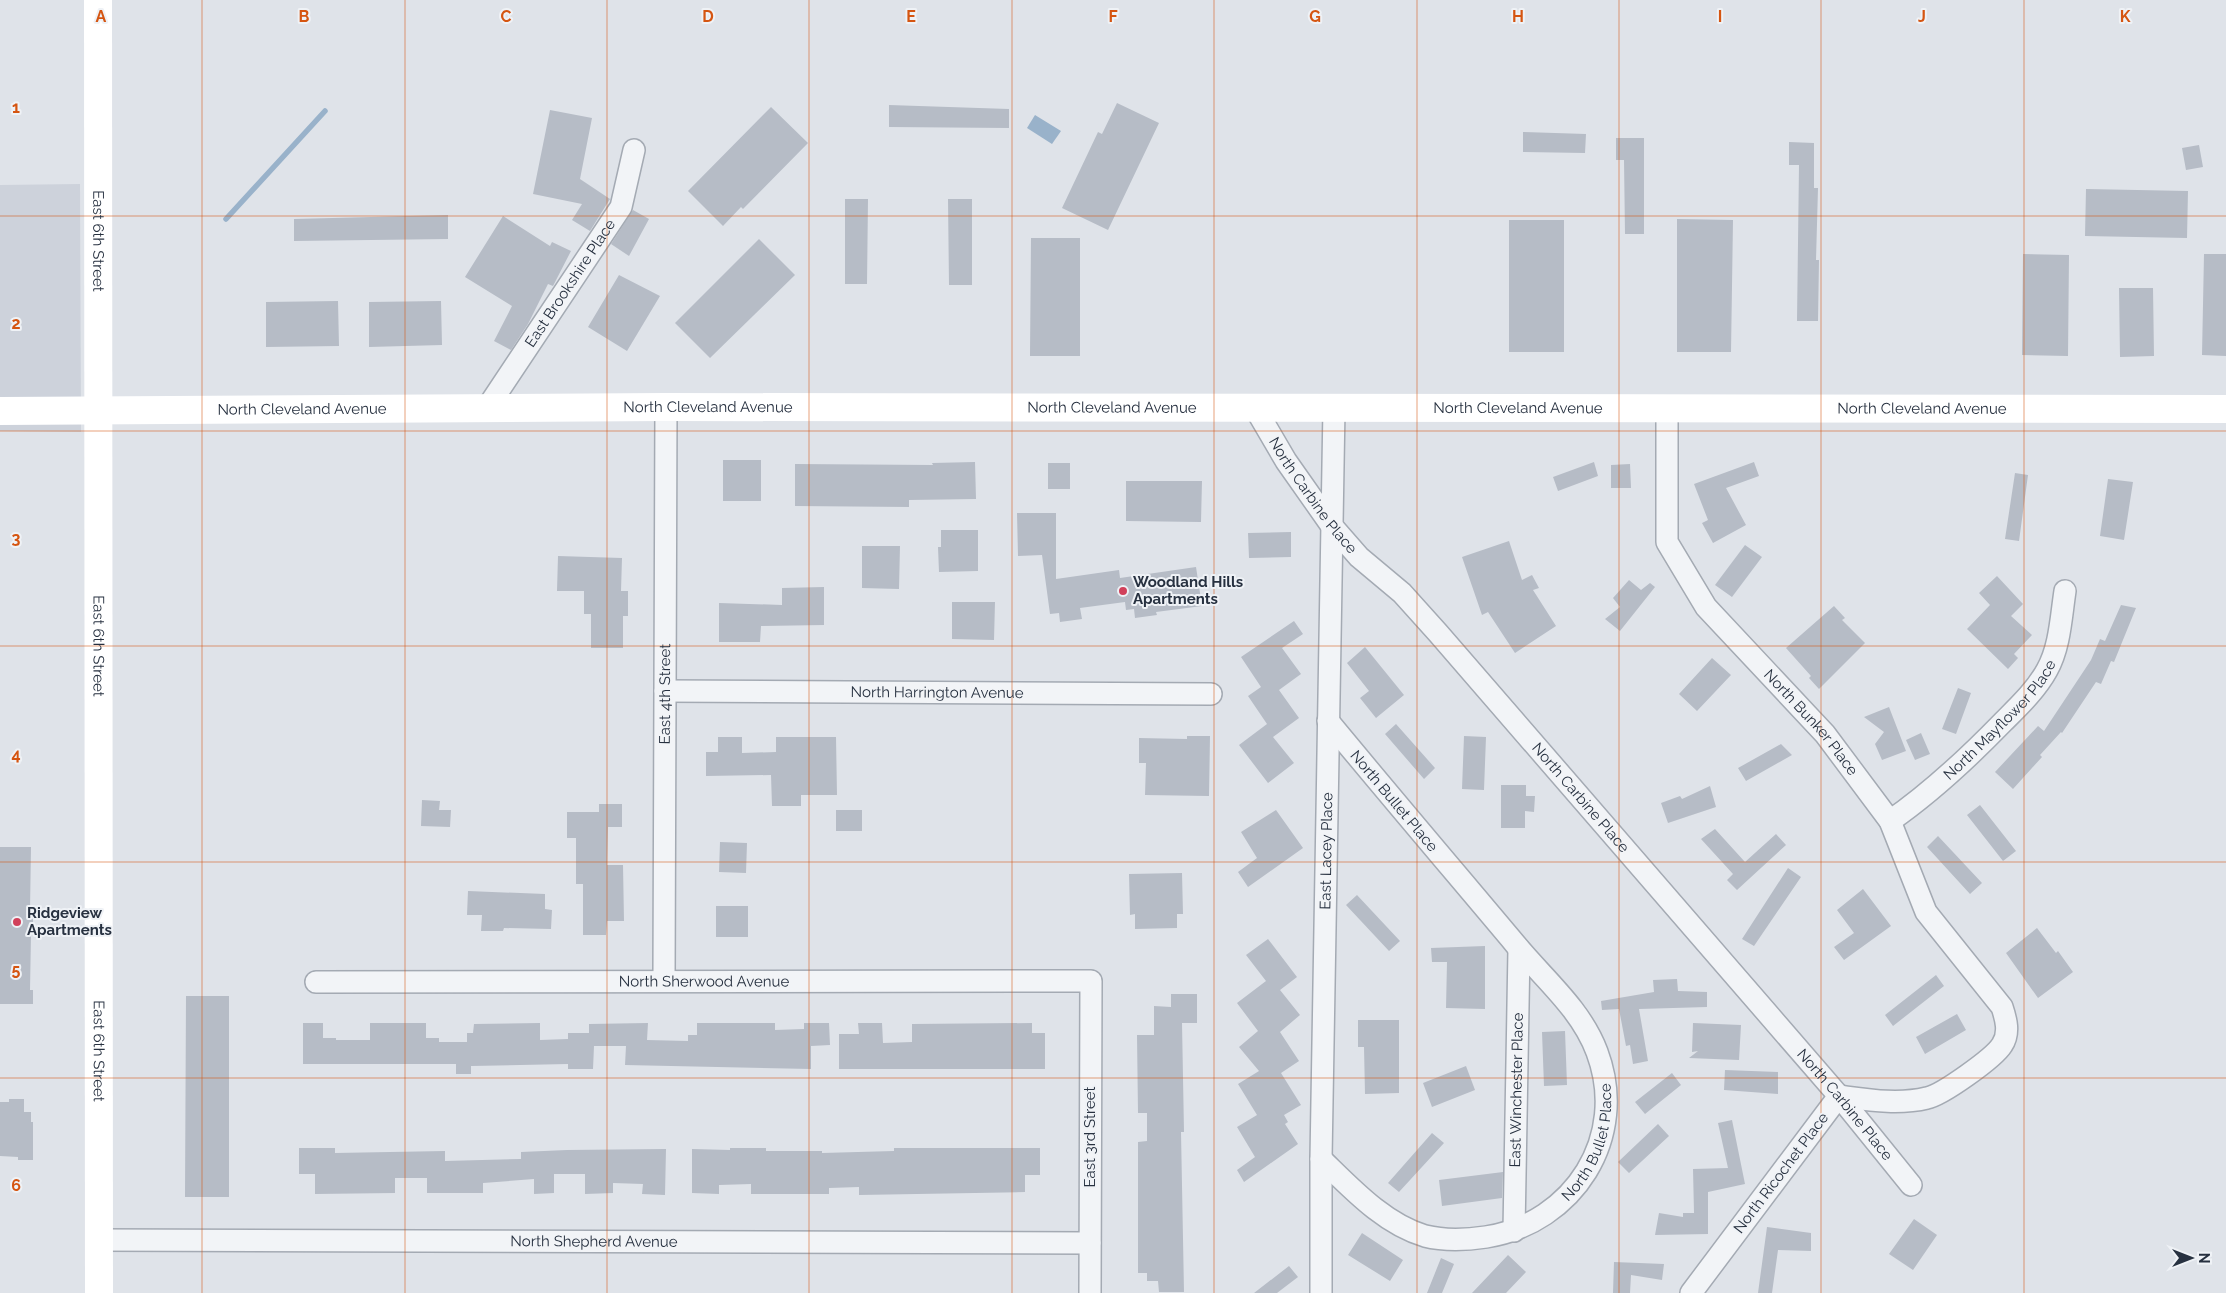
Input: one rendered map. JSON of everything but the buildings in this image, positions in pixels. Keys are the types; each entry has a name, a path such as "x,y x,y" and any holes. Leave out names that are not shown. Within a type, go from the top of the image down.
{"street":[{"name":"East 6th Street","path":"98,0 99,1293"},
{"name":"East Brookshire Place","path":"487,408 621,207 634,150"},
{"name":"North Cleveland Avenue","path":"0,411 666,407 2226,409"},
{"name":"East 4th Street","path":"664,980 666,407"},
{"name":"North Carbine Place","path":"1255,408 1286,461 1331,525 1359,557 1402,593 1438,633 1839,1096 1911,1185"},
{"name":"East Lacey Place","path":"1321,1293 1321,1159 1334,408"},
{"name":"North Bunker Place","path":"1667,408 1667,542 1706,607 1825,734 1890,821 1926,912 2002,1007 2007,1025 2002,1044 1974,1070 1939,1094 1928,1098 1900,1102 1839,1096"},
{"name":"North Mayflower Place","path":"1890,821 1927,795 1961,765 2031,694 2047,670 2056,649 2065,592"},
{"name":"North Harrington Avenue","path":"665,691 1210,694"},
{"name":"North Bullet Place","path":"1321,1159 1364,1199 1383,1214 1409,1230 1447,1239 1471,1239 1514,1231 1538,1220 1575,1190 1596,1154 1603,1128 1607,1101 1604,1076 1597,1052 1587,1030 1570,1005 1519,949 1328,720"},
{"name":"East Winchester Place","path":"1514,1231 1519,949"},
{"name":"North Sherwood Avenue","path":"316,982 664,980 1091,981"},
{"name":"East 3rd Street","path":"1090,1293 1091,981"},
{"name":"North Ricochet Place","path":"1691,1293 1839,1096"},
{"name":"North Shepherd Avenue","path":"99,1240 1090,1243"}],"shaded area":[{"path":"80,184 81,432 0,431 0,185"}],"water":[{"path":"1035,115 1061,131 1052,144 1027,128"}],"waterway":[{"path":"226,219 325,111"}],"place":[{"name":"Woodland Hills Apartments","path":"1123,591"},
{"name":"Ridgeview Apartments","path":"17,922"}]}
